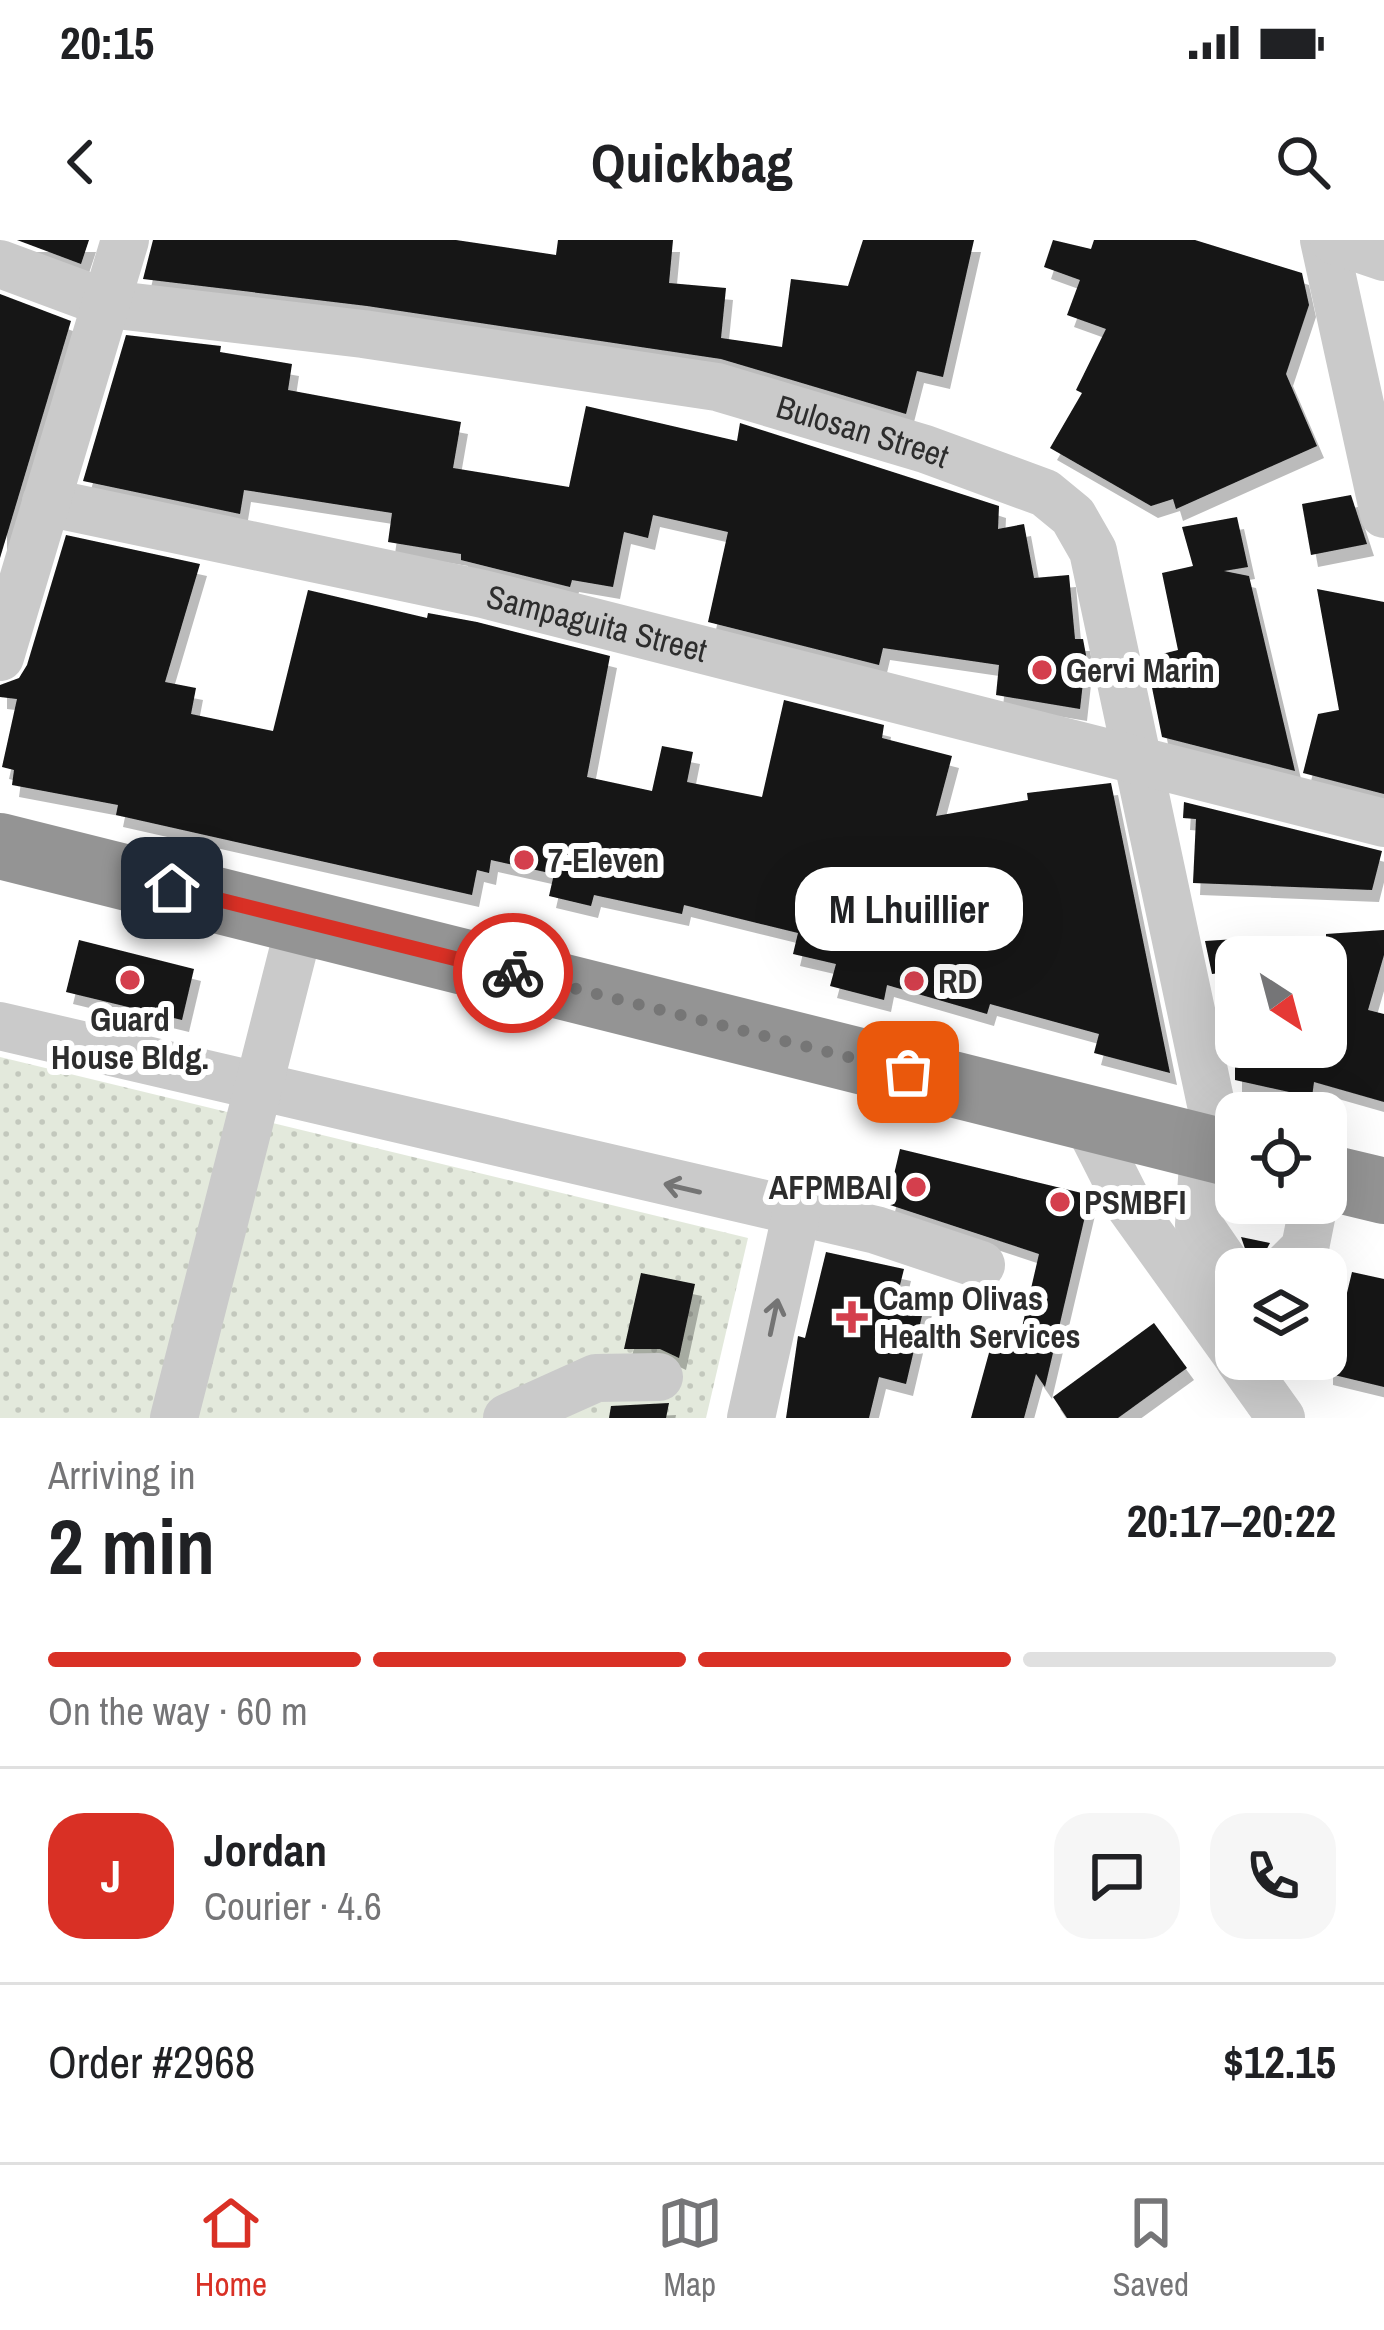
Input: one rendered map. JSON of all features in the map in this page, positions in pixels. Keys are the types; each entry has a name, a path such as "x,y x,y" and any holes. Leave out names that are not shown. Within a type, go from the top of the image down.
{"highway":[{"path":"0,846 1215,1150"},
{"path":"1347,1182 1384,1191"}],"street":[{"path":"0,657 125,240"},
{"path":"1324,240 1384,514"},
{"path":"1334,240 1384,256"},
{"name":"Bulosan Street","path":"0,264 108,304 363,334 717,387 925,449 1045,493 1073,516 1093,550 1142,760 1215,1126"},
{"name":"Sampaguita Street","path":"46,502 483,594 1384,823"},
{"path":"174,1418 301,920"},
{"path":"0,1026 876,1230 981,1265"},
{"path":"1084,1116 1129,1204 1215,1325"},
{"name":"Bulosan Street","path":"1215,1168 1198,1226 1215,1249"},
{"path":"751,1418 796,1215"},
{"path":"507,1418 596,1378 659,1377"},
{"path":"1255,1380 1282,1418"}],"shaded area":[{"path":"0,1057 748,1238 706,1418 0,1418"}],"building":[{"path":"17,240 89,240 81,264"},
{"path":"153,240 456,240 556,255 558,240 673,240 669,283 726,288 721,338 782,347 791,279 848,286 863,240 974,240 943,377 917,371 906,414 721,359 367,306 143,279"},
{"path":"1053,240 1091,249 1094,240 1195,240 1302,273 1309,305 1286,374 1317,446 1176,509 1173,499 1151,506 1050,448 1082,393 1076,390 1106,329 1067,315 1080,280 1044,267"},
{"path":"0,294 71,321 0,558"},
{"path":"126,335 221,346 220,352 292,364 288,390 461,422 453,468 569,487 586,406 737,441 740,423 999,506 998,529 1024,524 1034,578 1069,575 1075,639 1083,639 1086,655 1080,709 996,695 999,665 883,648 879,665 708,622 728,532 653,515 648,538 624,532 613,587 572,580 570,587 461,560 461,554 388,542 392,513 244,490 240,514 83,481"},
{"path":"1351,495 1367,544 1311,555 1302,504"},
{"path":"1237,517 1248,567 1224,571 1249,576 1295,771 1162,737 1146,658 1178,650 1162,573 1193,566 1182,527"},
{"path":"66,535 200,564 165,682 196,688 191,714 273,731 308,590 427,618 428,613 477,622 610,656 587,777 652,791 662,746 693,752 687,782 762,797 784,700 884,725 882,738 952,756 936,816 1028,800 1027,793 1111,783 1170,1073 1094,1053 1099,1034 990,1004 987,1014 887,985 884,1000 830,986 836,964 793,954 798,933 684,905 682,914 594,895 591,906 549,896 554,874 491,860 489,873 477,870 472,895 116,815 118,805 12,785 14,770 2,767 17,699 0,697 0,685 19,678 27,665"},
{"path":"1317,589 1384,602 1384,794 1303,773 1318,714 1339,710"},
{"path":"1184,802 1382,851 1372,890 1193,883 1196,819 1183,818"},
{"path":"1384,930 1384,955 1368,1010 1384,1014 1384,1102 1314,1082 1313,1092 1289,1092 1235,1080 1235,1068 1347,1068 1347,936 1326,934"},
{"name":"Guard House Bldg.","path":"79,940 194,969 182,1020 66,992"},
{"path":"1215,940 1215,974 1212,974 1205,941"},
{"path":"900,1149 1090,1195 1045,1387 1036,1374 1024,1418 971,1418 992,1342 1017,1349 1039,1254 887,1204"},
{"path":"1241,1237 1270,1243 1267,1248 1245,1248"},
{"name":"Camp Olivas Health Services","path":"826,1252 904,1269 897,1297 925,1303 906,1384 879,1377 869,1418 786,1418 798,1336 805,1338"},
{"path":"1352,1272 1384,1279 1384,1387 1347,1378 1347,1293"},
{"path":"641,1273 695,1284 679,1358 660,1349 624,1349"},
{"path":"1154,1323 1187,1368 1118,1418 1067,1418 1053,1397"},
{"path":"669,1403 666,1418 609,1418 611,1406"}],"way so far":[{"path":"513,973 908,1072"}],"place":[{"name":"Gervi Marin","path":"1042,670"},
{"name":"7-Eleven","path":"524,860"},
{"name":"Guard House Bldg.","path":"130,980"},
{"name":"RD","path":"914,981"},
{"name":"M Lhuillier","path":"908,1072"},
{"name":"AFPMBAI","path":"916,1187"},
{"name":"PSMBFI","path":"1060,1202"},
{"name":"Camp Olivas Health Services","path":"852,1317"}],"route":[{"path":"172,888 513,973"}]}
